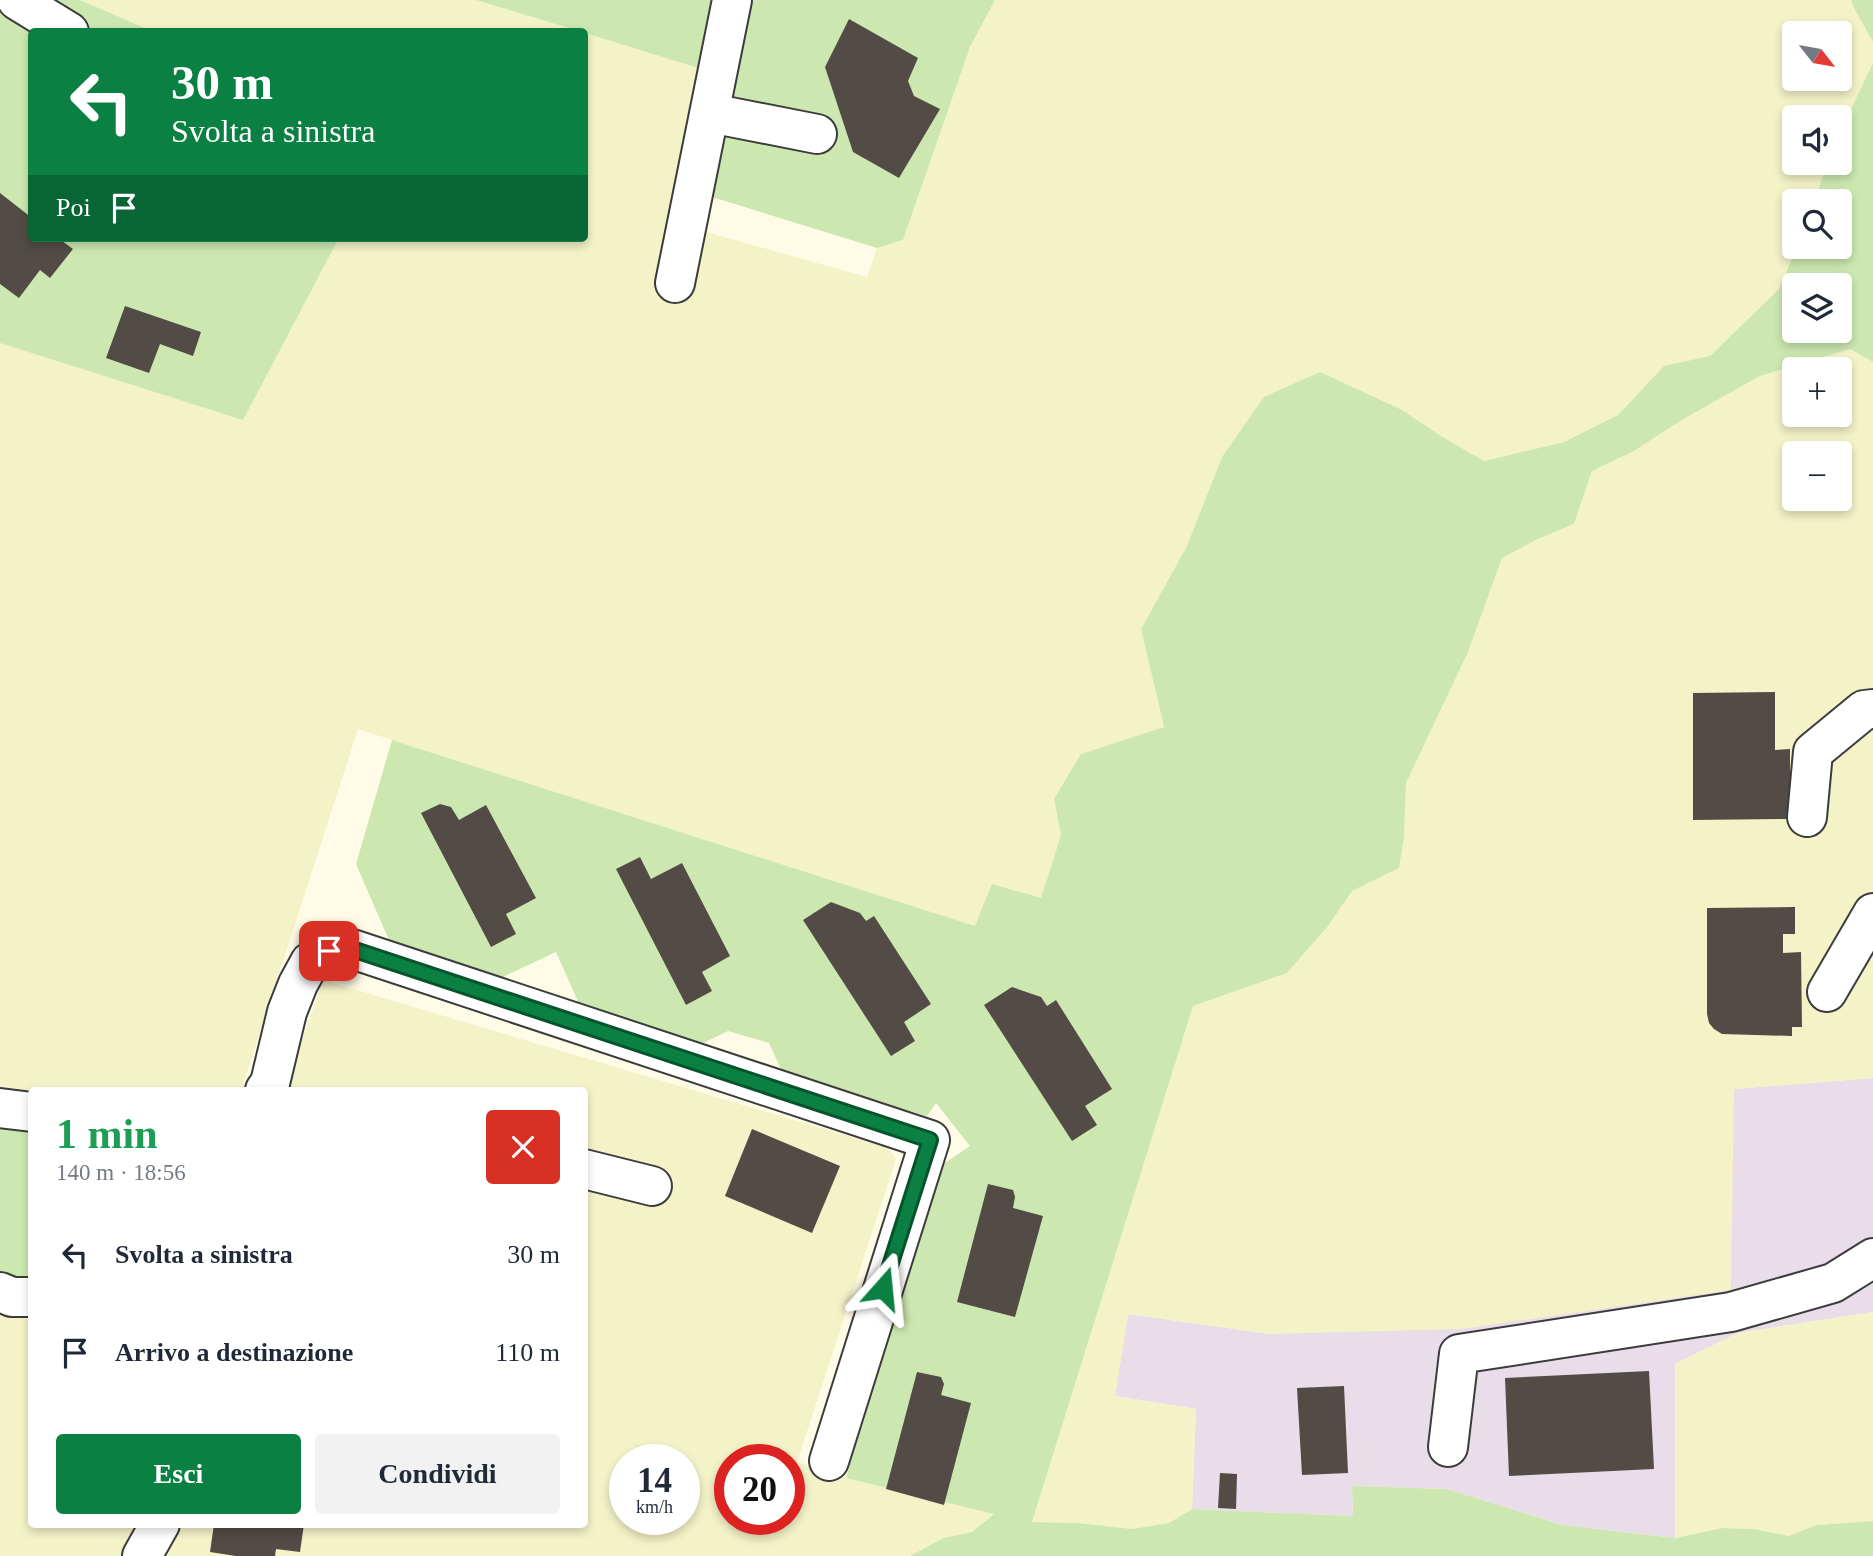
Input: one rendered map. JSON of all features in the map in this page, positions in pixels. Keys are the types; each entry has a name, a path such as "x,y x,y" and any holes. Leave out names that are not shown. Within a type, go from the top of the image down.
{"lane":[{"path":"17,0 62,28"},
{"path":"676,283 733,0"},
{"path":"710,113 817,134"},
{"path":"1807,817 1813,752 1864,710 1873,709"},
{"path":"1827,992 1873,913"},
{"path":"267,1087 288,1012 298,984 310,962 329,951 352,949 930,1140 829,1461"},
{"path":"0,1108 28,1112"},
{"path":"588,1170 652,1186"},
{"path":"1448,1447 1460,1354 1731,1312 1833,1283 1873,1258"},
{"path":"0,1292 12,1297 28,1297"},
{"path":"142,1556 158,1528"}],"shaded area":[{"path":"80,0 476,0 569,28 145,28"},
{"path":"995,0 1851,0 1873,42 1873,63 1852,107 1782,105 1782,175 1823,175 1819,189 1782,189 1782,259 1792,259 1786,273 1782,273 1779,289 1710,356 1664,367 1618,415 1564,442 1484,461 1402,410 1187,546 1141,629 1164,727 1081,755 1054,799 1061,835 1041,898 975,926 358,729 242,1087 28,1087 28,1094 0,1089 0,343 243,419 337,242 588,242 588,34 698,68 667,221 867,277 877,248 903,240 970,47"},
{"path":"1850,349 1873,362 1873,1078 1734,1089 1731,1290 1461,1329 1270,1334 1128,1314 1115,1396 1196,1409 1192,1509 1169,1523 1132,1529 1078,1523 1032,1522 1193,1006 1287,973 1328,926 1352,891 1399,868 1404,837 1406,783 1468,652 1502,558 1574,524 1592,471 1634,451 1680,421 1760,376 1782,369 1782,427 1852,427 1852,357 1823,357"},
{"path":"323,980 888,1148 896,1159 803,1444 714,1444 714,1535 805,1535 805,1465 846,1478 994,1513 972,1532 943,1538 910,1556 0,1556 0,1307 28,1315 28,1528 588,1528 588,1087 286,1087"},
{"path":"1873,1078 1873,1312 1738,1333 1675,1364 1675,1538 1562,1525 1447,1489 1352,1486 1353,1516 1192,1509 1196,1409 1115,1396 1128,1314 1270,1334 1734,1089"},
{"path":"1873,1312 1873,1521 1817,1525 1789,1536 1754,1529 1722,1528 1675,1538 1675,1364 1738,1333"}],"green space":[{"path":"0,0 80,0 145,28 28,28 28,242 337,242 243,420 0,343"},
{"path":"476,0 711,0 698,68 588,34 588,28 570,28"},
{"path":"751,0 995,0 970,47 903,240 877,248 712,197"},
{"path":"1851,0 1873,0 1873,42 1853,6"},
{"path":"1873,63 1873,362 1850,349 1823,357 1782,357 1782,369 1760,376 1680,421 1634,451 1592,471 1574,524 1502,558 1468,652 1406,783 1404,837 1399,868 1352,891 1328,926 1287,973 1193,1006 1032,1522 1078,1523 1132,1529 1169,1523 1192,1509 1353,1516 1352,1486 1447,1489 1562,1525 1675,1538 1722,1528 1754,1529 1789,1536 1817,1525 1873,1521 1873,1556 910,1556 943,1538 972,1532 994,1514 846,1478 936,1169 970,1146 936,1103 927,1116 784,1076 769,1043 728,1031 695,1047 584,1015 556,952 490,983 395,954 356,864 392,740 975,926 992,884 1041,898 1061,835 1054,799 1081,754 1164,727 1141,629 1187,546 1222,457 1264,397 1320,372 1402,410 1484,461 1564,442 1618,415 1664,366 1710,356 1779,289 1782,282 1782,343 1852,343 1852,273 1786,273 1792,259 1852,259 1852,189 1819,189 1823,175 1852,175 1852,107"},
{"path":"0,1120 28,1125 28,1281 0,1276"}],"building":[{"path":"849,19 918,58 908,81 914,96 940,109 899,178 853,152 825,67"},
{"path":"0,193 28,215 28,242 63,242 73,249 50,278 40,270 19,298 0,284"},
{"path":"125,306 201,332 193,356 160,344 149,373 106,358"},
{"path":"1775,692 1775,750 1790,749 1790,819 1693,820 1693,693"},
{"path":"440,804 451,807 459,820 486,805 536,898 506,914 516,934 491,947 421,813"},
{"path":"640,857 651,879 682,863 730,956 702,972 712,991 686,1005 616,869"},
{"path":"831,902 860,913 866,921 874,916 931,1004 904,1022 915,1041 891,1056 803,920"},
{"path":"1795,907 1795,934 1783,934 1783,953 1801,952 1802,1027 1792,1027 1792,1036 1722,1034 1709,1023 1707,1014 1707,908"},
{"path":"1012,987 1041,997 1047,1006 1056,1000 1112,1089 1085,1106 1097,1125 1072,1141 984,1005"},
{"path":"752,1129 840,1166 812,1233 725,1196"},
{"path":"988,1184 1013,1190 1013,1208 1043,1216 1015,1317 957,1302"},
{"path":"1649,1371 1654,1469 1509,1476 1505,1378"},
{"path":"917,1372 941,1377 944,1384 941,1395 971,1403 944,1505 886,1489"},
{"path":"1344,1386 1348,1473 1302,1475 1297,1388"},
{"path":"1220,1473 1237,1474 1236,1509 1218,1508"},
{"path":"213,1528 303,1528 300,1552 276,1549 275,1556 236,1556 210,1552"}],"route":[{"path":"329,951 352,949 930,1140 883,1288"}]}
